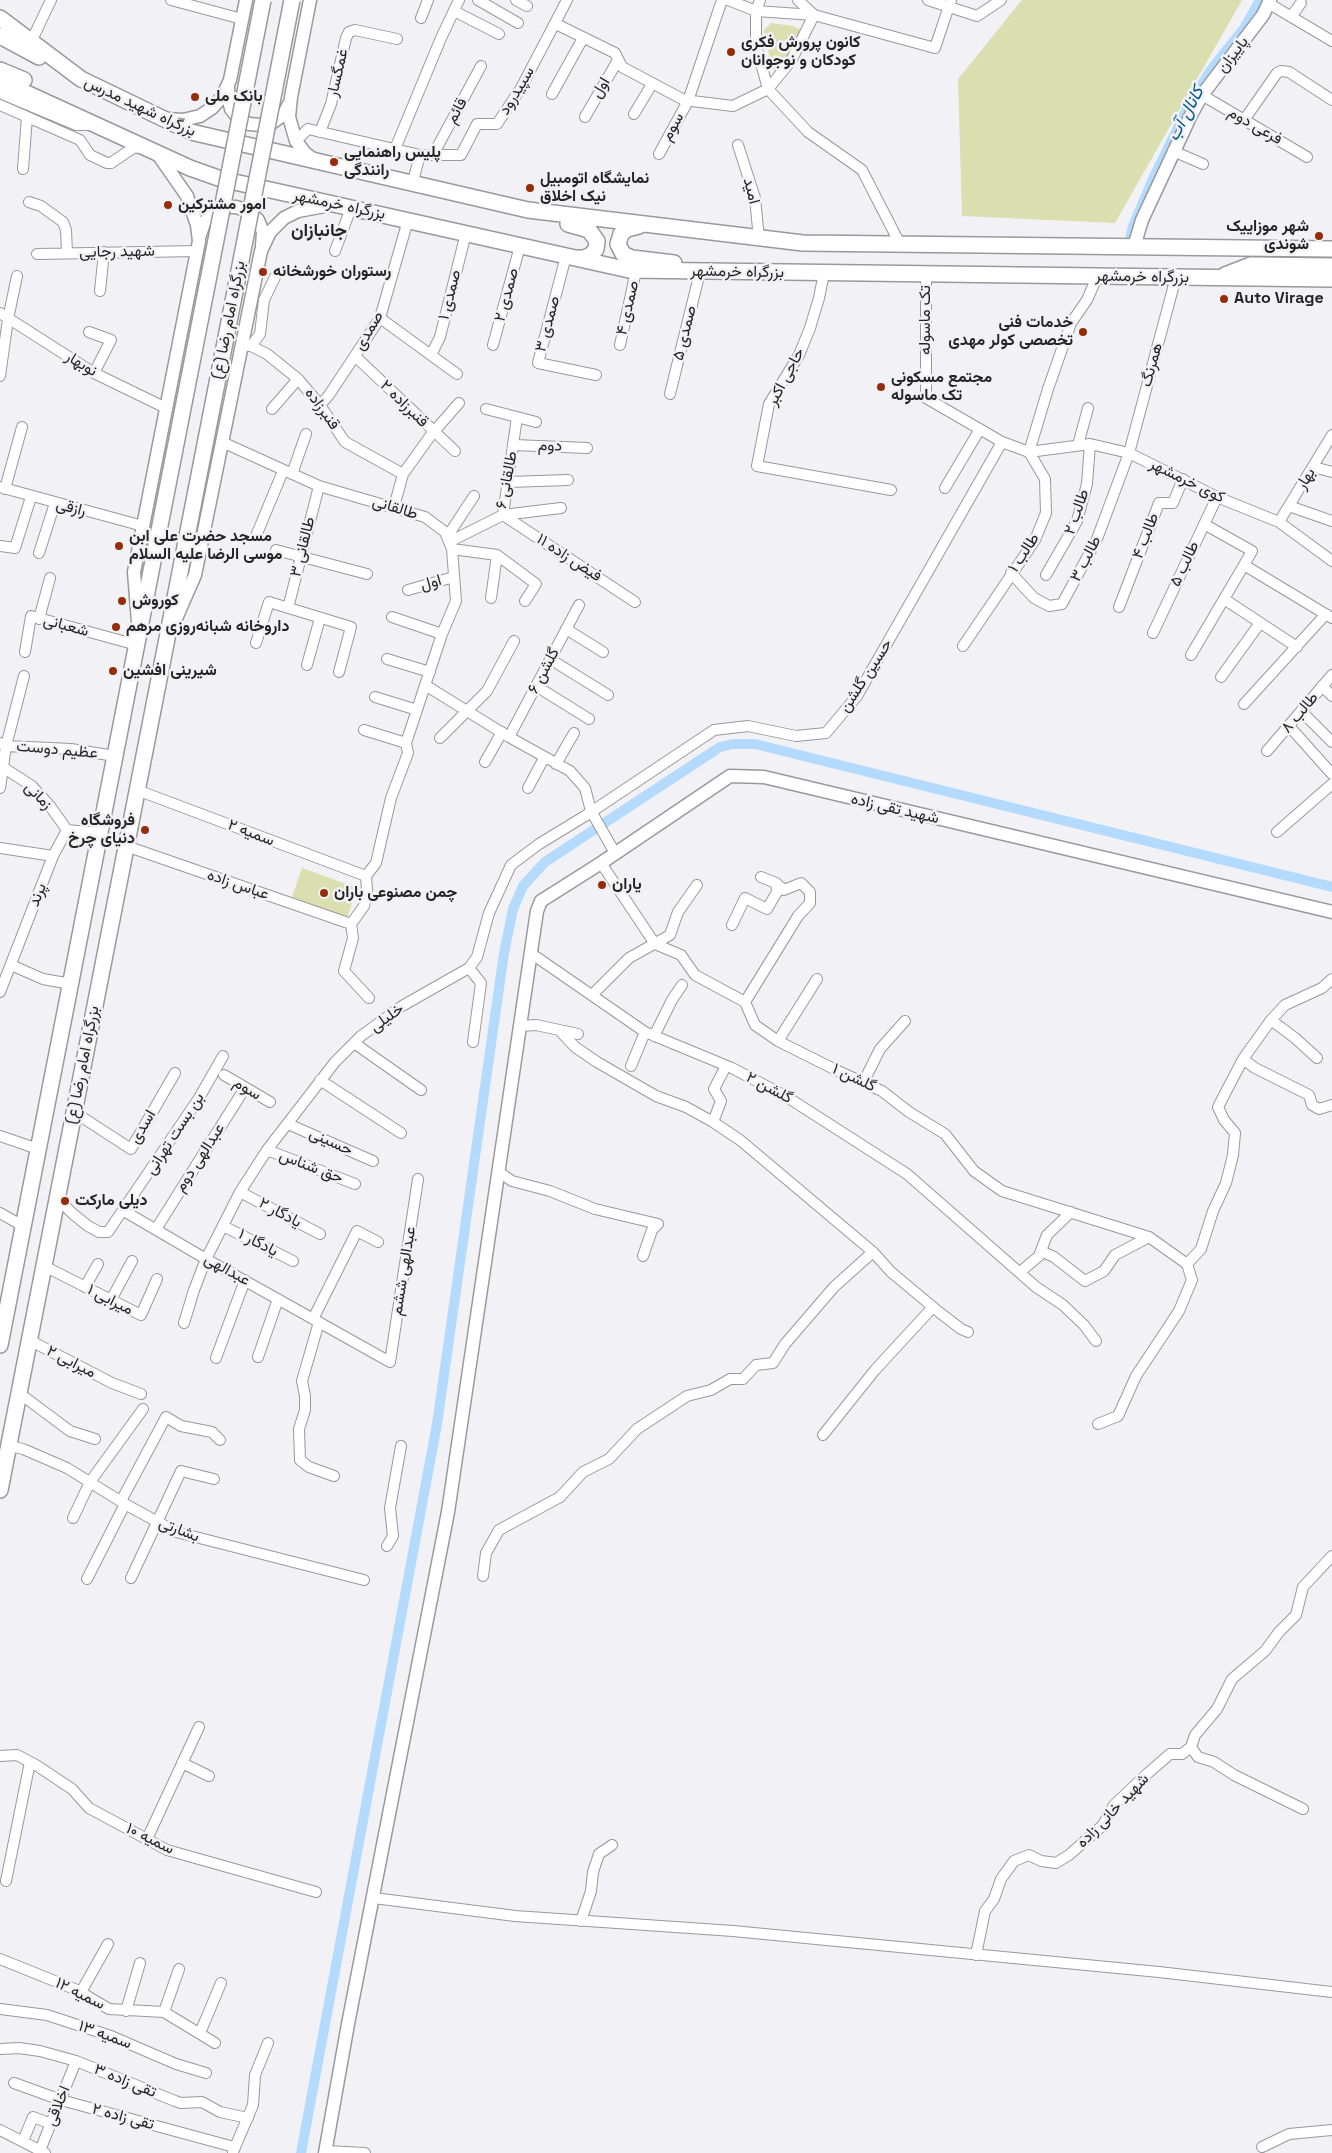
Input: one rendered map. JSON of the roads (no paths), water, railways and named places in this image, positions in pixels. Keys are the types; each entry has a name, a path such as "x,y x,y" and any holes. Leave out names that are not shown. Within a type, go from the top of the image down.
{"highway":[{"name":"بزرگراه امام رضا (ع)","path":"1,1338 263,0"},
{"name":"بزرگراه امام رضا (ع)","path":"0,1490 292,0"},
{"name":"بزرگراه شهید مدرس","path":"0,18 80,79 199,135 327,165"},
{"path":"0,36 80,79"},
{"path":"0,70 52,94 73,114"},
{"path":"0,81 152,150"},
{"name":"بزرگراه خرمشهر","path":"152,150 195,170 221,179 636,271 1219,278 1310,272 1332,279"},
{"name":"بزرگراه خرمشهر","path":"327,165 489,203 546,213 803,243 1332,249"},
{"path":"489,203 589,230 596,238 595,251 587,258 570,257"},
{"path":"646,225 627,229 621,234 618,244 625,255 635,259 771,273"},
{"path":"1311,249 1310,272 1332,266"}],"main road":[{"path":"246,0 230,82 228,97 231,109 240,119 252,125 265,125 277,120 286,111 291,98"},
{"path":"310,0 291,98 289,122 296,141 311,158 327,165"},
{"name":"پاییزان","path":"1137,247 1142,220 1173,151 1202,96 1263,15 1269,2"},
{"path":"153,114 178,121 200,116 218,103 230,82"},
{"name":"بزرگراه امام رضا (ع)","path":"138,639 134,572 198,248 198,230 187,196 152,150"},
{"path":"198,248 202,226 210,215 218,209 234,206 246,210 258,220 263,235 261,251"},
{"name":"بزرگراه امام رضا (ع)","path":"167,639 195,575 222,442 246,346 261,251 273,229 287,216 318,207 345,206"},
{"name":"شهید تقی زاده","path":"326,2152 348,2024 374,1898 398,1761 448,1512 537,910 541,901 730,776 764,778 1332,912"}],"street":[{"path":"31,42 51,0"},
{"path":"171,0 242,19"},
{"path":"420,18 428,0"},
{"path":"395,149 437,46 459,0"},
{"path":"478,0 518,23"},
{"path":"516,0 527,6"},
{"name":"سپیدرود","path":"320,132 420,155 462,155 477,124 497,124 521,88 567,0"},
{"name":"سوم","path":"659,154 688,101 722,0"},
{"path":"728,0 756,11 814,15 935,48 950,4"},
{"path":"760,0 756,11 756,45 768,89 808,132 862,170 900,244"},
{"path":"798,0 814,15"},
{"path":"928,0 950,4 977,16 1001,0"},
{"path":"1269,2 1291,17 1331,38"},
{"path":"1291,17 1301,3"},
{"path":"454,11 499,34"},
{"path":"556,24 615,53 622,67 688,101 733,106 768,89 791,61 814,15"},
{"name":"غمگسار","path":"320,132 331,104 349,32 355,30 397,39"},
{"path":"552,94 583,38"},
{"name":"اول","path":"585,116 618,60"},
{"name":"قائم","path":"433,155 481,66"},
{"path":"1244,120 1281,70 1289,72 1332,100"},
{"path":"634,114 652,84"},
{"path":"0,93 76,125 96,124"},
{"name":"فرعی دوم","path":"1202,96 1307,157"},
{"path":"0,105 80,140 90,155 107,163 135,148 152,150"},
{"path":"23,169 27,117"},
{"path":"296,141 308,129 320,132"},
{"name":"امید","path":"738,145 755,198 759,239"},
{"path":"1173,151 1203,164"},
{"path":"412,185 420,155"},
{"path":"29,202 42,206 63,222 66,230 67,253"},
{"path":"335,251 345,206"},
{"name":"صمدی","path":"320,405 329,395 380,318 408,220"},
{"name":"صمدی ۱","path":"431,355 440,337 466,233"},
{"name":"صمدی ۲","path":"493,345 520,246"},
{"name":"شهید رجایی","path":"38,254 59,255 67,253 198,248"},
{"path":"100,291 104,252"},
{"name":"صمدی ۳","path":"570,257 538,362 596,375"},
{"name":"صمدی ۴","path":"620,345 636,271"},
{"name":"صمدی ۵","path":"670,394 700,272"},
{"name":"حاجی اکبر","path":"824,273 810,328 798,355 769,404 757,466 891,490"},
{"name":"تک ماسوله","path":"926,274 926,398 1002,442"},
{"path":"0,376 4,316 17,276"},
{"path":"1029,452 1048,389 1072,323 1087,300 1097,276"},
{"path":"246,346 260,334 264,300 275,277"},
{"name":"همرنگ","path":"1129,453 1176,277"},
{"name":"نوبهار","path":"4,316 94,373 166,408"},
{"path":"380,318 457,374"},
{"path":"89,332 111,340 94,373"},
{"name":"قنبرزاده","path":"246,346 267,354 298,379 320,405 345,442 403,474"},
{"name":"قنبرزاده ۲","path":"355,356 455,451"},
{"path":"272,409 298,379"},
{"path":"394,507 403,474 434,432 459,403"},
{"path":"486,408 536,422"},
{"path":"1078,445 1088,408"},
{"name":"طالقانی ۶","path":"449,543 503,515 517,417"},
{"path":"3,488 22,428"},
{"path":"945,488 980,429"},
{"path":"256,536 306,434"},
{"name":"بهار","path":"1279,522 1332,436"},
{"name":"طالقانی","path":"222,442 318,486 425,517 445,532 449,543"},
{"name":"کوی خرمشهر","path":"1002,442 1029,452 1090,444 1129,453 1217,497 1279,522 1332,561"},
{"name":"حسین گلشن","path":"591,811 714,730 748,726 796,736 826,733 857,696 1002,442"},
{"name":"طالب ۲","path":"1046,575 1078,521 1087,484 1090,444"},
{"name":"دوم","path":"514,445 587,448"},
{"name":"طالب ۱","path":"963,646 1011,573 1036,540 1046,513 1044,479 1029,452"},
{"name":"طالب ۳","path":"1011,573 1034,598 1049,606 1062,604 1097,539 1129,453"},
{"path":"1313,467 1332,472"},
{"name":"طالب ۴","path":"1119,607 1159,503 1173,503 1183,479"},
{"path":"508,482 568,480"},
{"name":"طالقانی ۳","path":"288,608 318,486"},
{"name":"رازقی","path":"3,488 143,526"},
{"path":"369,998 344,971 353,938 351,924 364,906 367,890 366,876 376,863 378,857 391,798 408,753 406,743 442,634 456,601 449,543 474,496"},
{"path":"0,546 15,548 31,497"},
{"name":"طالب ۵","path":"1153,632 1217,497"},
{"path":"38,554 55,503"},
{"path":"1289,506 1332,520"},
{"path":"503,515 561,508"},
{"name":"فیض زاده ۱۱","path":"503,515 635,602"},
{"path":"1190,655 1252,551 1204,524"},
{"path":"449,543 497,555 536,584 525,601"},
{"path":"276,550 367,574"},
{"path":"491,598 497,555"},
{"path":"1244,565 1329,616 1244,704"},
{"name":"اول","path":"408,590 454,577"},
{"path":"39,619 50,578"},
{"path":"1224,600 1297,647"},
{"path":"256,643 269,602 352,627 339,672"},
{"name":"گلشن ۶","path":"486,762 536,686 579,605"},
{"name":"شعبانی","path":"25,652 31,616 138,639"},
{"path":"392,617 442,634"},
{"path":"307,665 320,618"},
{"path":"1221,677 1260,623"},
{"path":"566,630 603,652"},
{"path":"440,738 487,691 514,641"},
{"path":"387,659 430,672"},
{"path":"550,659 608,695"},
{"name":"طالب ۸","path":"1267,751 1332,675"},
{"path":"0,788 4,768 3,744 24,676"},
{"path":"425,684 505,735 570,772 585,788 591,811 615,853"},
{"path":"536,686 589,719"},
{"path":"1322,686 1332,696"},
{"path":"375,697 417,710"},
{"path":"1301,711 1332,742"},
{"path":"1288,726 1332,774"},
{"path":"364,730 406,743"},
{"path":"556,764 574,733"},
{"name":"عظیم دوست","path":"3,744 71,749 115,756"},
{"path":"528,788 544,758"},
{"name":"زمانی","path":"4,768 32,786 50,806 67,830"},
{"path":"1277,832 1332,784"},
{"name":"سمیه ۲","path":"137,790 366,876"},
{"path":"473,1042 481,983 469,968 477,957 489,913 511,865 538,844 591,811"},
{"path":"67,830 100,833"},
{"name":"پرند","path":"0,992 53,856 67,830"},
{"name":"عباس زاده","path":"126,846 351,924"},
{"path":"0,848 53,856"},
{"path":"601,863 655,944 682,955 696,975 745,1002 798,916 810,903 810,892 801,883 784,890 776,883 761,877"},
{"path":"732,925 745,898 767,909 777,892 776,883"},
{"path":"592,995 629,958 670,935 678,912 697,885"},
{"name":"گلشن ۲","path":"532,954 650,1034 726,1066 814,1112 907,1174 1036,1287 1063,1305 1084,1325 1096,1341"},
{"path":"11,965 43,979 71,984"},
{"name":"خلیلی","path":"184,1323 206,1259 240,1192 266,1150 288,1124 334,1062 354,1043 402,1006 469,968"},
{"path":"778,1040 817,979"},
{"path":"1098,1424 1118,1416 1136,1376 1179,1311 1192,1280 1188,1264 1201,1249 1210,1220 1226,1183 1233,1155 1235,1133 1224,1120 1218,1107 1243,1059 1270,1020 1285,1005 1322,988 1332,979"},
{"path":"631,1066 682,985"},
{"name":"گلشن ۱","path":"745,1002 755,1025 778,1040 882,1091 908,1112 945,1134 974,1171 1002,1191 1148,1237 1188,1264"},
{"path":"1270,1020 1296,1038 1317,1058"},
{"path":"863,1083 880,1049 905,1021"},
{"path":"520,1026 536,1025 578,1034"},
{"path":"559,1030 576,1047 597,1062 656,1096 686,1107 740,1140 873,1252 891,1272 961,1329 968,1332"},
{"path":"354,1043 420,1090"},
{"name":"بن بست تهرانی","path":"124,1211 199,1098 223,1056"},
{"path":"1243,1059 1255,1068 1309,1095 1312,1104 1319,1109 1332,1105"},
{"path":"713,1122 721,1101 714,1089 726,1066"},
{"name":"اسدی","path":"74,1112 131,1149 175,1073"},
{"name":"سوم","path":"224,1075 270,1102"},
{"path":"320,1080 400,1133"},
{"name":"عبدالهی دوم","path":"156,1229 245,1088"},
{"name":"حسینی","path":"288,1124 373,1161"},
{"path":"0,1136 38,1149"},
{"name":"حق شناس","path":"266,1150 355,1184"},
{"path":"499,1172 512,1181 550,1191 595,1209 658,1224 652,1230 643,1256"},
{"name":"عبدالهی ششم","path":"390,1362 418,1180"},
{"name":"یادگار ۲","path":"240,1192 320,1234"},
{"path":"57,1198 73,1214 99,1232 108,1232 124,1211"},
{"name":"عبدالهی","path":"124,1211 390,1362"},
{"path":"1020,1272 1039,1256 1047,1235 1071,1212"},
{"path":"0,1213 23,1226"},
{"path":"54,1218 73,1214"},
{"name":"یادگار ۱","path":"223,1226 293,1261"},
{"path":"334,1476 309,1466 300,1460 299,1429 305,1410 302,1382 308,1364 316,1321 357,1231 378,1242"},
{"path":"1041,1251 1054,1257 1085,1281 1104,1271 1115,1255 1148,1237"},
{"path":"483,1576 486,1553 499,1530 560,1497 583,1472 609,1460 637,1429 687,1396 711,1390 730,1379 743,1378 756,1365 773,1363 785,1344 834,1287 873,1252"},
{"path":"111,1300 132,1261"},
{"path":"85,1287 98,1264"},
{"name":"میرابی ۱","path":"44,1266 141,1315 157,1280"},
{"path":"216,1358 245,1280"},
{"path":"258,1357 278,1299"},
{"path":"823,1435 875,1370 933,1307"},
{"name":"میرابی ۲","path":"30,1340 112,1383 141,1394"},
{"path":"19,1393 70,1431 95,1439"},
{"path":"73,1518 90,1482 143,1409"},
{"path":"87,1579 166,1417 181,1426 212,1432 220,1440"},
{"name":"بشارتی","path":"9,1446 23,1449 68,1468 123,1503 176,1532 364,1580"},
{"path":"387,1546 393,1536 390,1508 401,1446"},
{"path":"131,1578 181,1471 214,1479"},
{"path":"1303,1809 1234,1775 1214,1762 1198,1757 1191,1748 1195,1735 1217,1710 1232,1679 1265,1651 1279,1632 1296,1615 1303,1587 1332,1556"},
{"path":"147,1839 200,1727"},
{"name":"شهید خانی زاده","path":"976,1955 985,1911 994,1900 1001,1879 1014,1862 1030,1855 1041,1861 1056,1863 1070,1855 1103,1825 1114,1805 1148,1773 1170,1754 1182,1754 1191,1748"},
{"name":"سمیه ۱۰","path":"0,1756 18,1755 72,1790 89,1808 167,1850 316,1892"},
{"path":"6,1881 30,1762"},
{"path":"182,1763 209,1776"},
{"path":"581,1921 591,1891 593,1872 599,1854 612,1845"},
{"path":"374,1898 515,1916 733,1931 1159,1972 1332,1992"},
{"path":"81,1992 108,1944"},
{"name":"سمیه ۱۲","path":"0,1959 81,1992 109,2009 164,2012 215,2043"},
{"path":"126,2011 140,1963"},
{"path":"164,2012 178,1969"},
{"path":"200,2034 221,1983"},
{"name":"سمیه ۱۳","path":"0,2009 47,2015 111,2036 176,2064 206,2073"},
{"path":"234,2150 253,2105 255,2075 268,2044"},
{"name":"تقی زاده ۳","path":"0,2049 19,2048 40,2051 76,2061 174,2101 181,2103 202,2102 220,2112 248,2118"},
{"name":"اخلاقی","path":"41,2152 76,2061"},
{"name":"تقی زاده ۲","path":"14,2083 61,2100 234,2150"},
{"path":"22,2141 34,2117 51,2124"},
{"path":"0,2130 41,2152"},
{"path":"1262,2147 1289,2134 1332,2130"},
{"path":"326,2152 365,2153"}],"waterway":[{"name":"کانال آب","path":"1130,239 1133,226 1153,179 1190,103 1213,67 1245,27 1260,0"},
{"path":"301,2153 437,1424 504,953 513,909 523,886 545,862 720,747 733,744 755,744 1332,887"}],"place":[{"name":"کانون پرورش فکری کودکان و نوجوانان","path":"731,52"},
{"name":"بانک ملی","path":"195,97"},
{"name":"پلیس راهنمایی رانندگی","path":"334,162"},
{"name":"نمایشگاه اتومبیل نیک اخلاق","path":"530,188"},
{"name":"امور مشترکین","path":"168,205"},
{"name":"شهر موزاییک شوندی","path":"1319,236"},
{"name":"رستوران خورشخانه","path":"263,272"},
{"name":"Auto Virage","path":"1224,299"},
{"name":"خدمات فنی تخصصی کولر مهدی","path":"1083,332"},
{"name":"مجتمع مسکونی تک ماسوله","path":"881,387"},
{"name":"مسجد حضرت علی ابن موسی الرضا علیه السلام","path":"119,546"},
{"name":"کوروش","path":"122,601"},
{"name":"داروخانه شبانه‌روزی مرهم","path":"116,627"},
{"name":"شیرینی افشین","path":"113,671"},
{"name":"فروشگاه دنیای چرخ","path":"145,830"},
{"name":"یاران","path":"602,885"},
{"name":"چمن مصنوعی باران","path":"324,893"},
{"name":"دیلی مارکت","path":"65,1201"}],"district":[{"name":"جانبازان","path":"319,231"}]}
